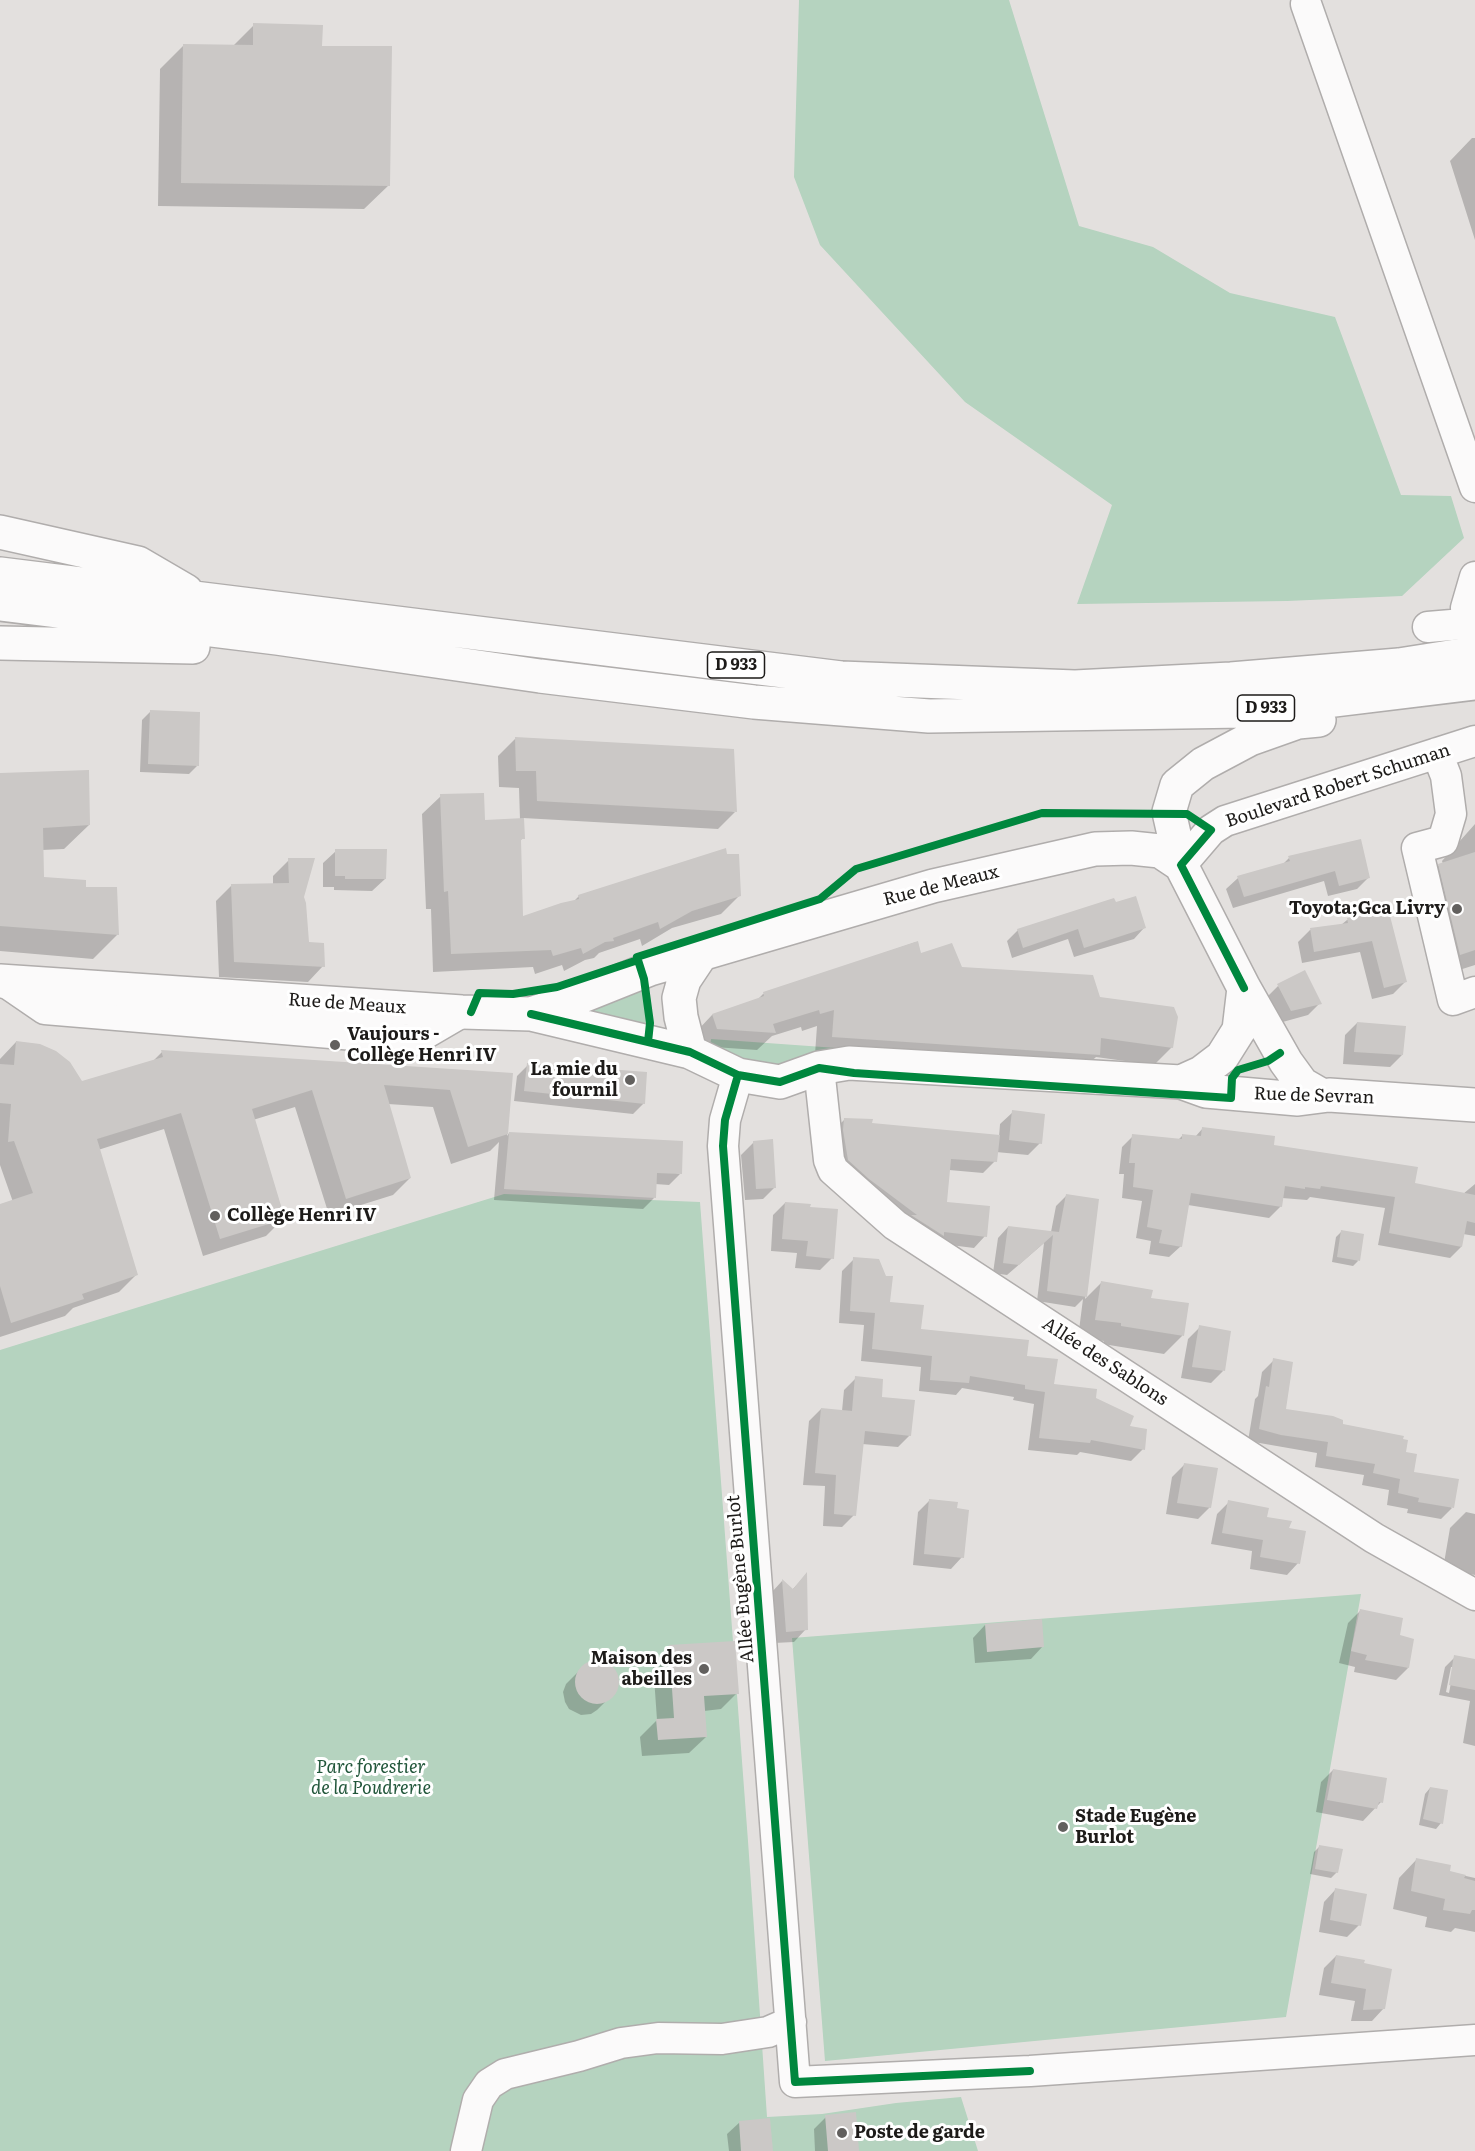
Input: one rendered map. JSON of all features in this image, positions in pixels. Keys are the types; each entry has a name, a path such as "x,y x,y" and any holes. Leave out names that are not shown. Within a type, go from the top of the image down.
{"main road":[{"path":"0,532 138,563 201,599"},
{"name":"D 933","path":"0,574 841,678 1075,687 1231,679 1399,665 1473,633"},
{"name":"D 933","path":"0,604 277,638 540,676 754,702 929,716 1244,711 1475,683"},
{"path":"0,643 196,648 277,638"},
{"path":"1322,1095 1302,1084 1286,1062 1244,988 1180,865 1169,812 1177,785 1203,764 1250,739 1299,722 1363,714 1414,690"},
{"name":"Rue de Meaux","path":"531,1014 650,969 933,886 1095,849 1131,848 1160,851 1180,865"},
{"path":"690,1052 681,1017 679,998 684,980 702,953"},
{"name":"Rue de Meaux","path":"2,981 462,1012 531,1014 690,1052"},
{"path":"1181,1082 1201,1073 1222,1057 1239,1030 1244,988"},
{"name":"Rue de Sevran","path":"690,1052 738,1075 780,1082 819,1068 849,1063 1181,1082 1206,1091 1298,1099 1322,1095 1459,1104"}],"street":[{"path":"1306,4 1475,487"},
{"path":"1428,627 1473,633 1467,608 1475,577"},
{"name":"Boulevard Robert Schuman","path":"1180,865 1212,830 1226,821 1475,741"},
{"path":"1437,753 1446,776 1451,814 1443,841 1416,848 1453,1000 1475,992"},
{"name":"Allée des Sablons","path":"819,1068 829,1160 834,1170 895,1225 1374,1538 1475,1595"},
{"name":"Allée Eugène Burlot","path":"738,1075 725,1120 723,1146 795,2082 1030,2071 1475,2040"},
{"path":"466,2151 478,2100 489,2084 505,2074 621,2043 658,2038 722,2039 768,2032 791,2022"}],"green space":[{"path":"799,0 1009,0 1079,226 1153,247 1230,293 1335,317 1401,495 1451,496 1464,538 1402,596 1287,601 1077,604 1112,505 965,402 820,245 794,177"},
{"path":"641,979 648,1022 644,1031 576,1009"},
{"path":"711,1039 851,1049 768,1073 710,1047"},
{"name":"Parc forestier de la Poudrerie","path":"504,1194 700,1202 767,2117 822,2114 896,2103 961,2097 978,2151 0,2151 0,1350"},
{"name":"Stade Eugène Burlot","path":"1361,1594 1286,2017 825,2061 792,1638"}],"building":[{"path":"253,23 323,25 322,46 392,46 390,186 181,183 183,44 253,45"},
{"path":"150,710 200,712 199,766 148,764"},
{"path":"515,737 734,749 737,812 537,801 536,771 516,771"},
{"path":"89,770 90,825 43,828 44,877 86,880 86,887 117,887 119,935 0,926 0,773"},
{"path":"484,793 485,820 524,818 525,839 521,839 523,916 579,899 578,895 726,848 727,854 739,854 741,896 692,911 660,929 658,922 613,938 614,941 605,942 583,954 581,948 553,956 551,950 451,954 448,891 444,892 440,794"},
{"path":"1361,839 1370,878 1339,886 1335,871 1244,897 1237,876 1290,861 1288,856"},
{"path":"335,849 387,849 386,879 345,879 345,876 335,876"},
{"name":"Toyota;Gca Livry","path":"1475,852 1475,950 1460,955 1438,864"},
{"path":"288,858 315,858 304,897 309,942 324,943 325,967 234,962 231,884 289,883"},
{"path":"1136,896 1146,928 1084,948 1078,929 1023,948 1017,929 1114,898 1116,902"},
{"path":"1389,912 1407,982 1384,988 1372,941 1314,952 1310,928 1348,923 1347,918"},
{"path":"918,941 921,953 952,943 962,967 1093,975 1100,997 1174,1007 1178,1017 1173,1048 1101,1038 1100,1055 832,1037 834,1010 820,1014 819,1010 773,1024 776,1033 717,1029 712,1014 764,996 763,992"},
{"path":"1305,970 1322,1004 1291,1011 1277,984"},
{"path":"1357,1022 1406,1026 1403,1055 1354,1052"},
{"path":"16,1041 40,1044 56,1051 70,1062 82,1081 163,1057 161,1050 513,1073 508,1134 468,1147 450,1090 384,1085 411,1178 346,1199 312,1090 252,1109 285,1219 220,1239 181,1113 97,1139 138,1275 82,1294 84,1299 11,1323 0,1286 0,1204 33,1193 14,1141 8,1142 11,1104 0,1103 0,1064 14,1065"},
{"path":"527,1063 647,1072 645,1104 524,1091"},
{"path":"1012,1110 1045,1114 1042,1144 1009,1140"},
{"path":"844,1118 873,1119 872,1123 1000,1135 997,1162 951,1159 947,1202 990,1206 987,1237 944,1232 944,1236 911,1215 917,1215 848,1160 843,1130"},
{"path":"1202,1127 1275,1136 1274,1145 1418,1167 1415,1183 1475,1195 1475,1223 1467,1221 1462,1247 1389,1233 1395,1197 1321,1186 1320,1189 1305,1187 1305,1189 1285,1186 1282,1207 1191,1193 1182,1247 1159,1243 1162,1230 1147,1227 1153,1190 1133,1187 1135,1163 1129,1163 1132,1134 1182,1139 1182,1134 1201,1136"},
{"path":"509,1132 683,1141 682,1174 657,1173 656,1198 504,1189"},
{"path":"773,1139 776,1188 756,1189 753,1141"},
{"path":"1066,1194 1099,1199 1087,1297 1047,1291 1053,1235 1019,1265 1003,1263 1008,1226 1059,1232"},
{"path":"785,1202 838,1209 834,1259 806,1256 808,1241 782,1239"},
{"path":"1341,1230 1364,1234 1360,1261 1337,1257"},
{"path":"853,1257 879,1259 886,1276 893,1276 890,1302 924,1305 921,1329 1029,1340 1027,1356 1058,1359 1054,1384 1097,1389 1096,1398 1134,1416 1130,1426 1147,1429 1145,1450 1091,1440 1090,1443 1039,1438 1045,1392 1025,1389 1025,1385 970,1376 969,1383 930,1380 932,1356 872,1349 875,1313 850,1311"},
{"path":"1101,1281 1153,1290 1151,1298 1189,1303 1184,1336 1095,1320"},
{"path":"1199,1325 1231,1331 1225,1371 1192,1367"},
{"path":"1273,1358 1293,1362 1286,1409 1333,1416 1343,1420 1343,1424 1404,1436 1403,1439 1408,1440 1406,1452 1417,1454 1414,1472 1459,1479 1454,1508 1418,1502 1419,1498 1398,1493 1400,1479 1373,1473 1375,1464 1326,1456 1328,1442 1281,1435 1259,1429"},
{"path":"855,1376 883,1379 882,1397 915,1400 911,1436 865,1431 856,1516 834,1514 836,1475 815,1473 821,1408 852,1411"},
{"path":"1184,1463 1218,1468 1211,1508 1177,1503"},
{"path":"929,1499 958,1502 957,1508 969,1510 964,1558 924,1554"},
{"path":"1228,1500 1269,1508 1267,1517 1292,1521 1289,1528 1306,1531 1300,1564 1260,1557 1263,1540 1222,1533"},
{"path":"807,1572 808,1630 786,1632 782,1579 793,1589"},
{"path":"1360,1609 1403,1618 1400,1635 1414,1639 1409,1668 1365,1660 1367,1655 1351,1651"},
{"path":"1042,1619 1044,1647 987,1652 985,1624"},
{"name":"Maison des abeilles","path":"735,1641 739,1694 704,1696 707,1737 658,1740 656,1719 674,1718 669,1645"},
{"path":"1454,1655 1475,1659 1475,1690 1449,1685"},
{"path":"597,1660 612,1667 619,1682 612,1697 597,1704 582,1697 575,1682 582,1667"},
{"path":"1333,1769 1387,1778 1383,1803 1379,1802 1377,1809 1327,1800"},
{"path":"1430,1787 1448,1790 1443,1824 1423,1819"},
{"path":"1319,1845 1343,1849 1338,1873 1315,1869"},
{"path":"1416,1858 1451,1865 1450,1871 1466,1875 1464,1878 1475,1881 1475,1910 1472,1910 1470,1914 1443,1910 1445,1899 1411,1891"},
{"path":"1335,1888 1367,1894 1361,1926 1330,1920"},
{"path":"1336,1955 1365,1960 1364,1963 1392,1969 1385,2009 1363,2010 1366,1989 1331,1983"},
{"name":"Poste de garde","path":"856,2112 859,2151 828,2151 825,2115"},
{"path":"770,2118 773,2151 741,2151 739,2121"}],"cycle path":[{"path":"648,1042 650,1023 644,979 637,957 820,899 856,869 1042,813 1187,814 1211,830 1181,865 1244,988"},
{"path":"471,1012 479,993 513,994 557,987 638,960"},
{"path":"531,1014 690,1052 738,1075 780,1082 819,1068 854,1073 1231,1098 1232,1078 1238,1070 1268,1061 1280,1053"},
{"path":"738,1075 725,1120 723,1146 795,2082 1030,2071"}],"place":[{"name":"Toyota;Gca Livry","path":"1457,909"},
{"name":"Vaujours - Collège Henri IV","path":"335,1045"},
{"name":"La mie du fournil","path":"630,1080"},
{"name":"Collège Henri IV","path":"215,1216"},
{"name":"Maison des abeilles","path":"704,1669"},
{"name":"Stade Eugène Burlot","path":"1063,1827"},
{"name":"Poste de garde","path":"842,2133"}]}
